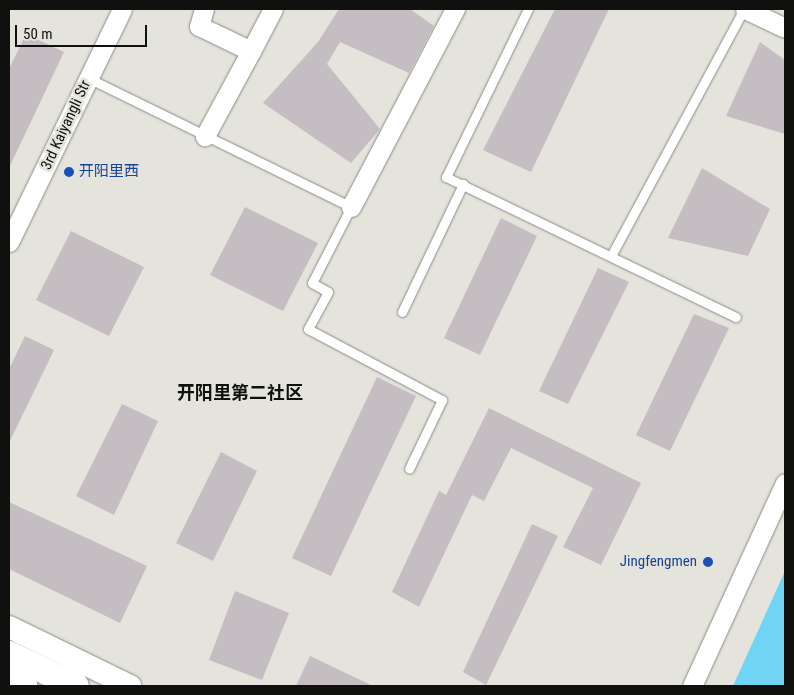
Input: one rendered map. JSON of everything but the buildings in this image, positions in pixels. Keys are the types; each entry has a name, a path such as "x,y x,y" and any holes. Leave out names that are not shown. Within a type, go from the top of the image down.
{"main road":[{"path":"9,654 76,686"},
{"path":"9,679 24,686"}],"street":[{"name":"3rd Kaiyangli Str","path":"9,242 122,9"},
{"path":"204,9 199,26 251,52"},
{"path":"205,136 273,9"},
{"path":"351,207 455,9"},
{"path":"744,9 785,28"},
{"path":"692,686 785,483"},
{"path":"9,627 130,686"}],"lane":[{"path":"528,9 446,176 736,317"},
{"path":"611,256 744,9"},
{"path":"88,78 351,207 312,283 328,292 308,329 442,400 409,469"},
{"path":"402,312 462,184"}],"water":[{"path":"785,571 785,686 733,686"}],"place":[{"name":"开阳里西","path":"69,172"},
{"name":"Jingfengmen","path":"708,562"}],"district":[{"name":"开阳里第二社区","path":"240,393"}]}
